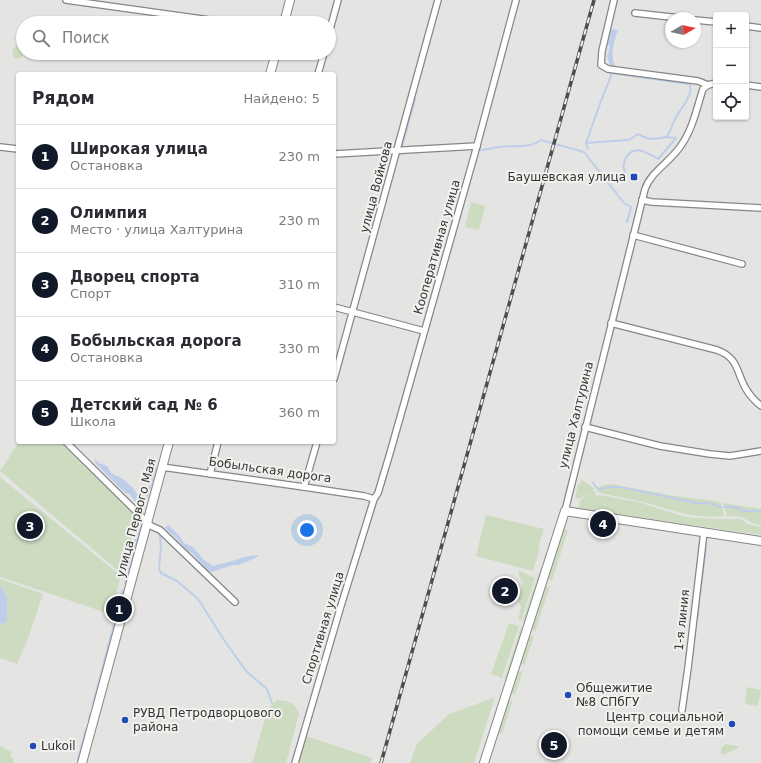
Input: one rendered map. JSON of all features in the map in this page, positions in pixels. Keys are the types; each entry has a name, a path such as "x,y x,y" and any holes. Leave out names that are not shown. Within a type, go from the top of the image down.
{"street":[{"path":"66,0 181,16"},
{"path":"286,16 290,0"},
{"path":"334,16 338,0"},
{"name":"улица Войкова","path":"336,372 438,0"},
{"name":"Кооперативная улица","path":"374,499 378,493 384,473 477,146 516,0"},
{"path":"614,0 602,51 601,65 608,69 698,81 708,85 713,84"},
{"path":"636,13 665,16"},
{"path":"701,21 713,22"},
{"path":"749,26 761,28"},
{"path":"271,72 274,60"},
{"path":"319,72 322,60"},
{"name":"улица Халтурина","path":"484,763 565,511 642,200 648,182 683,144 703,89 708,85"},
{"path":"749,85 761,87"},
{"path":"336,154 477,146"},
{"path":"0,147 16,149"},
{"path":"642,200 652,202 761,208"},
{"path":"633,235 742,264"},
{"path":"336,308 424,331"},
{"path":"611,323 724,352 734,362 745,389 761,406"},
{"path":"585,427 660,446 697,452 730,456 761,451"},
{"path":"68,444 151,526 160,530 235,602"},
{"name":"улица Первого Мая","path":"82,763 168,444"},
{"path":"210,474 218,444"},
{"path":"304,487 316,444"},
{"name":"Бобыльская дорога","path":"162,467 364,496 374,499"},
{"name":"Спортивная улица","path":"295,763 374,499"},
{"path":"565,511 761,540"},
{"name":"1-я линия","path":"682,710 704,532"}],"green space":[{"path":"16,46 16,59 12,55"},
{"path":"471,202 485,206 479,230 465,227"},
{"path":"18,444 64,444 139,517 121,573 0,471"},
{"path":"0,477 121,576 110,614 0,577"},
{"path":"580,479 595,489 580,499 575,498 578,484 580,484 581,481"},
{"path":"611,484 669,495 721,502 724,516 712,517 680,513 597,491 600,486"},
{"path":"594,491 597,497 598,495 638,502 685,517 740,519 750,525 761,527 761,535 579,508 580,501"},
{"path":"723,503 761,509 761,525 754,524 742,517 727,516"},
{"path":"486,515 544,529 538,547 540,548 533,571 476,556"},
{"path":"564,529 568,530 552,581 548,578"},
{"path":"541,567 540,579 526,621 522,622"},
{"path":"518,570 535,578 521,621 518,619 521,607 518,601 523,583"},
{"path":"0,579 43,594 27,641 17,664 0,658 0,624 5,623 7,620 7,595 4,593 4,588 0,587"},
{"path":"550,586 535,632 532,629 546,587"},
{"path":"509,623 519,626 502,678 491,674"},
{"path":"521,627 523,629 507,679 504,679"},
{"path":"534,636 524,666 521,663 529,637"},
{"path":"523,671 515,695 511,693 518,672"},
{"path":"747,687 761,690 758,706 745,704"},
{"path":"495,697 474,763 410,763 417,744 448,715"},
{"path":"277,700 291,703 295,706 299,713 286,763 252,763 268,709"},
{"path":"513,700 502,734 498,733 509,701"},
{"path":"306,736 372,758 371,763 298,763"},
{"path":"726,744 738,746 738,748 723,755 721,752 722,747"},
{"path":"0,746 12,752 10,756 13,758 14,763 0,763"}],"water":[{"path":"611,29 618,30 613,53 615,66 610,66 607,56 610,47 608,44"},
{"path":"94,458 99,463 107,466 111,473 123,479 132,487 143,499 142,503 138,504 130,494 125,493 96,464"},
{"path":"168,525 179,535 184,543 193,547 204,560 213,566 248,556 260,556 239,565 233,565 212,572 207,570 192,553 186,550 165,528"},
{"path":"0,587 4,588 4,593 7,595 7,620 5,623 0,624"}],"waterway":[{"path":"498,56 503,38"},
{"path":"586,143 611,73 690,85 690,93 688,98 666,137 651,139 638,134 629,140 586,143 588,149"},
{"path":"402,147 415,99"},
{"path":"625,172 624,162 628,155 636,150 645,152 658,159 676,138 666,137"},
{"path":"480,150 498,147 526,146 541,140 584,152 624,203 631,207 627,222"},
{"path":"143,510 156,468"},
{"path":"593,483 596,487"},
{"path":"597,488 620,487 697,503 708,503 721,507"},
{"path":"724,507 735,507 744,511 761,511"},
{"path":"132,554 140,521"},
{"path":"125,583 142,524"},
{"path":"160,534 161,546 159,569 161,573 177,581 198,599 226,643 247,672 267,689 272,703"},
{"path":"700,595 706,548"},
{"path":"121,596 123,590"},
{"path":"698,617 699,600"},
{"path":"93,704 114,624"},
{"path":"89,719 90,714"},
{"path":"78,760 86,729"}],"railway":[{"path":"381,763 594,0"}],"place":[{"name":"Баушевская улица","path":"634,177"},
{"name":"Бобыльская дорога","path":"603,524"},
{"name":"Дворец спорта","path":"30,526"},
{"name":"Олимпия","path":"505,591"},
{"name":"Широкая улица","path":"119,609"},
{"name":"Общежитие №8 СПбГУ","path":"568,695"},
{"name":"РУВД Петродворцового района","path":"125,720"},
{"name":"Центр социальной помощи семье и детям","path":"732,724"},
{"name":"Детский сад № 6","path":"554,745"},
{"name":"Lukoil","path":"33,746"}]}
